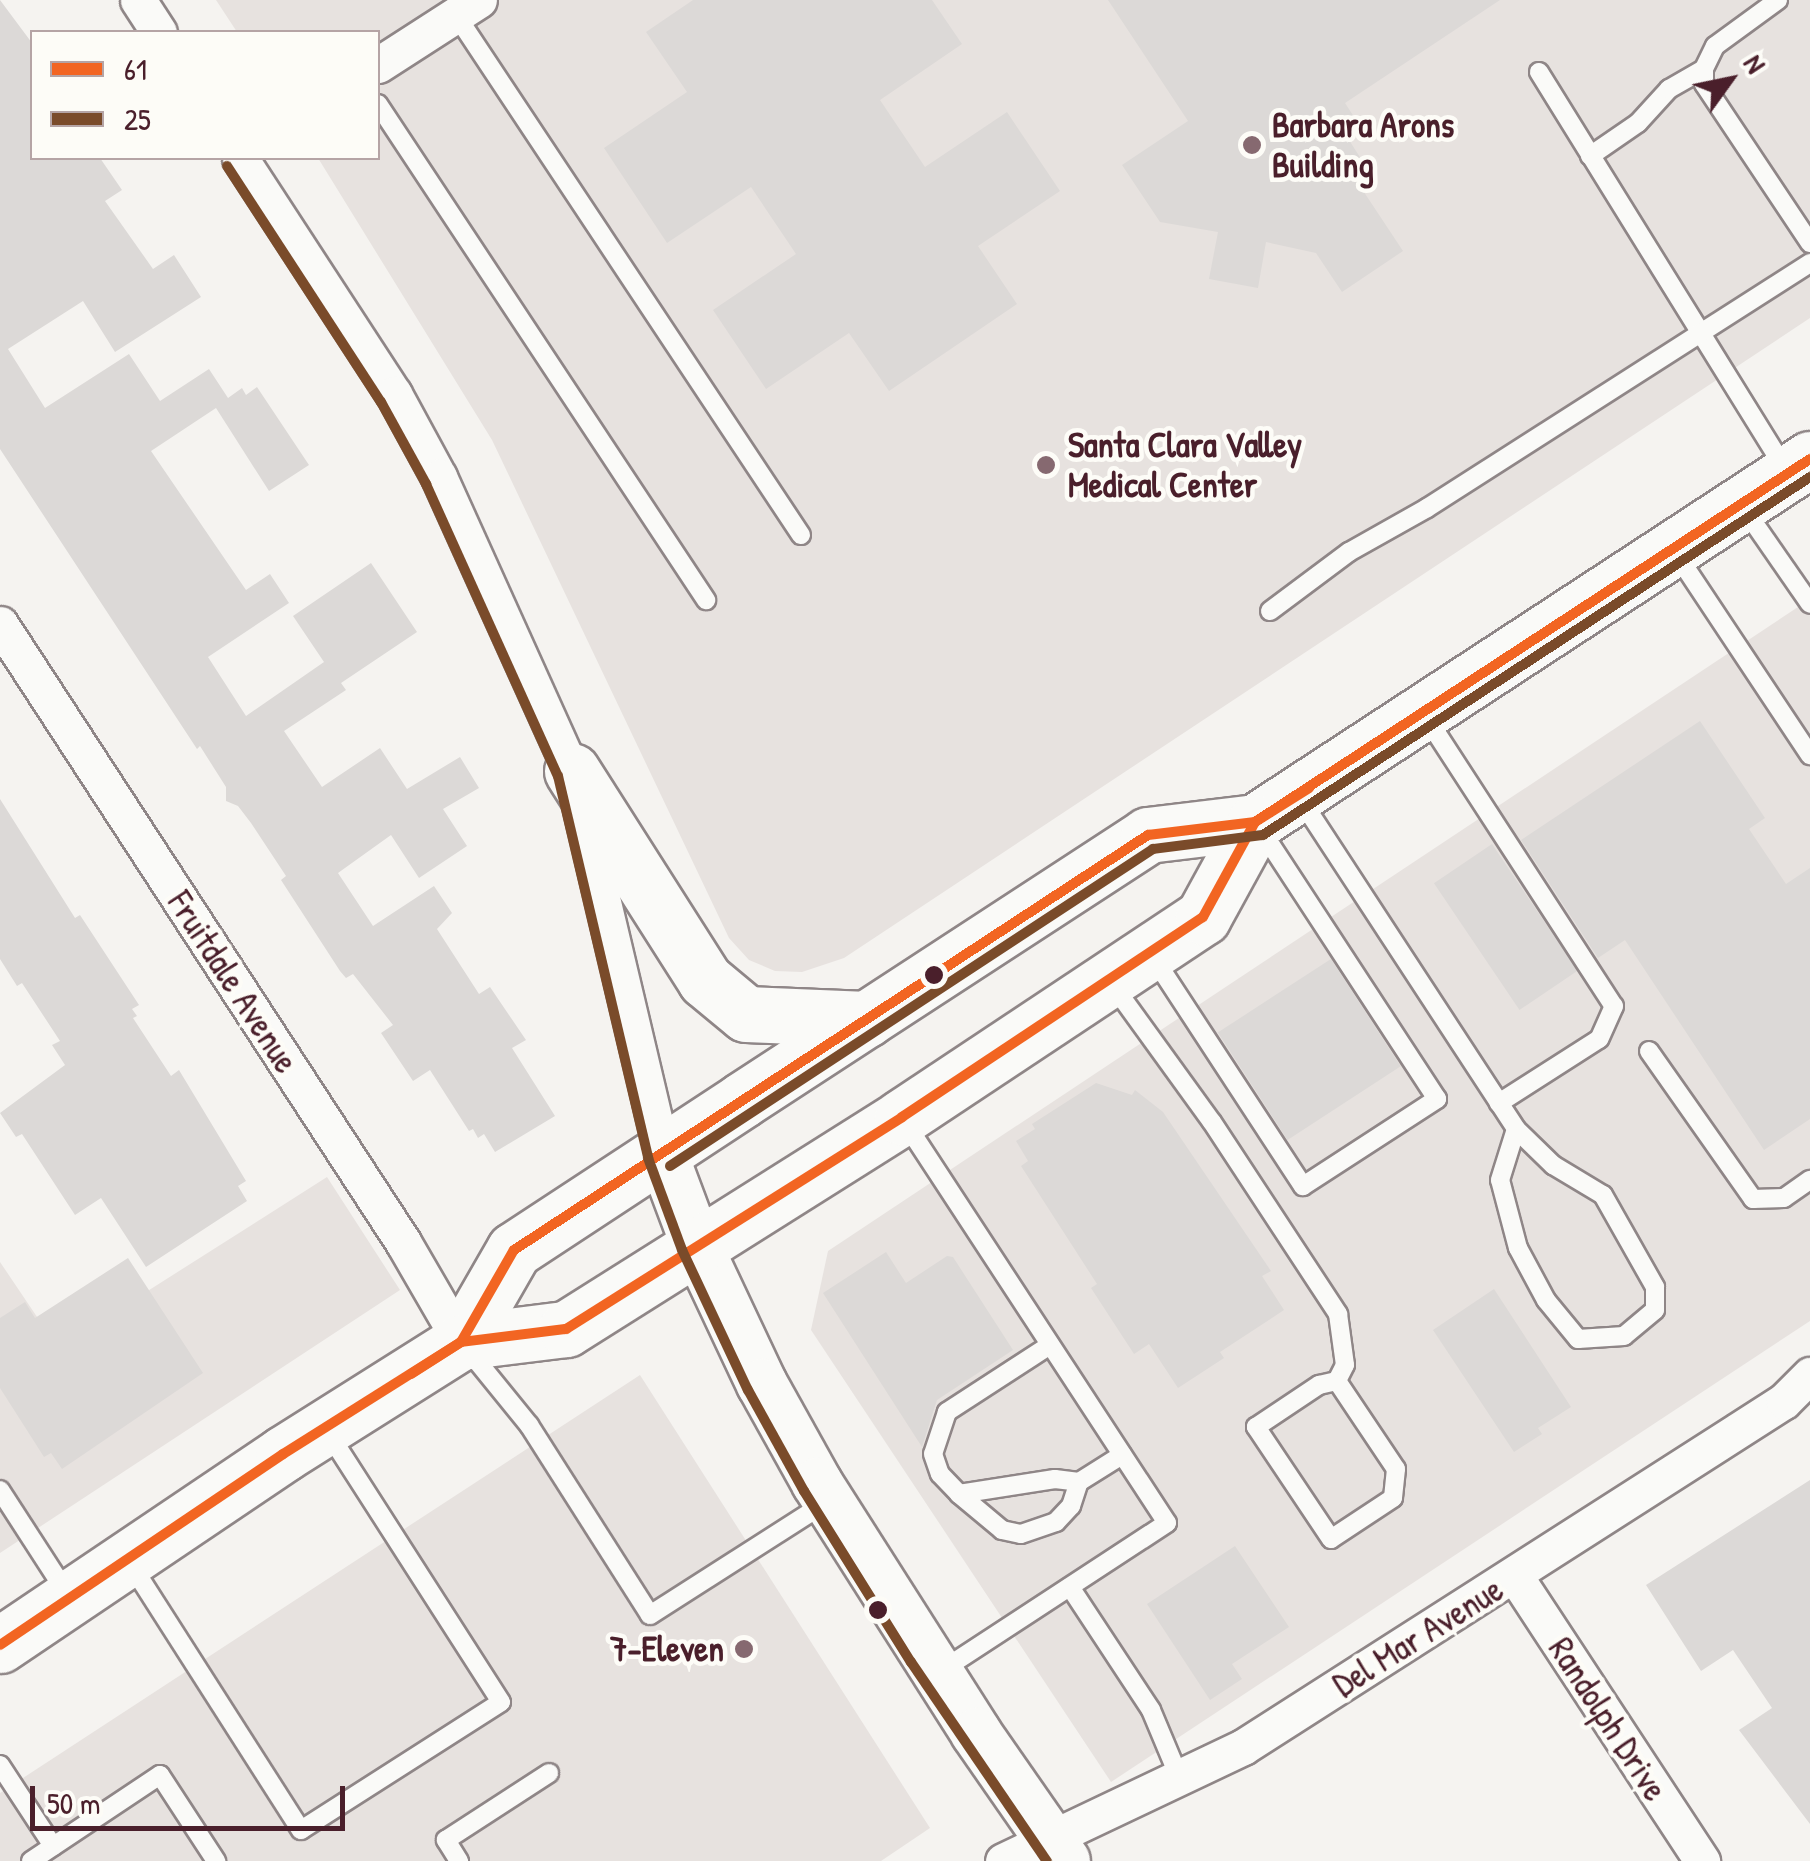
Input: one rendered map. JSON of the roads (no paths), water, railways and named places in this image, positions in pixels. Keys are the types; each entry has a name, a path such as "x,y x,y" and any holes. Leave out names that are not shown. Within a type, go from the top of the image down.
{"main road":[{"path":"461,1342 514,1250 662,1153 1148,835 1276,808 1799,466"},
{"path":"572,771 705,980 746,1014 867,1019"},
{"path":"0,1645 461,1342 566,1328 902,1117 1203,917 1276,808"}],"street":[{"path":"138,0 158,30"},
{"path":"380,65 468,8"},
{"path":"241,160 394,394 430,460 572,771 662,1153 696,1244 762,1384 828,1501 937,1674 1058,1850"},
{"name":"Fruitdale Avenue","path":"0,624 403,1242 461,1342"},
{"name":"Del Mar Avenue","path":"1003,1861 1058,1850 1180,1777 1243,1747 1784,1401 1810,1375"},
{"name":"Randolph Drive","path":"1515,1576 1702,1861"}],"lane":[{"path":"1778,0 1715,46 1704,68 1704,84 1810,244"},
{"path":"468,8 800,536"},
{"path":"1590,156 1638,122 1669,89 1704,68"},
{"path":"1539,72 1701,336 1799,466"},
{"path":"380,107 706,600"},
{"path":"1270,611 1349,552 1701,336 1810,263"},
{"path":"1741,504 1810,604"},
{"path":"1673,549 1810,755"},
{"path":"1424,714 1614,1006 1598,1039 1500,1103"},
{"path":"1130,966 1303,1186 1436,1099 1276,808"},
{"path":"1276,808 1516,1129 1552,1165 1603,1195 1655,1287 1656,1310 1624,1336 1578,1339 1546,1300 1527,1265 1500,1180 1516,1129"},
{"path":"1130,966 1212,1122 1338,1314 1345,1365 1337,1382"},
{"path":"1649,1050 1753,1199 1784,1198 1810,1180"},
{"path":"902,1117 1167,1523 937,1674"},
{"path":"461,1342 529,1425 650,1614 828,1501"},
{"path":"1050,1344 947,1412 933,1454 940,1474 1002,1530 1021,1534 1056,1522 1071,1506 1080,1482 1122,1454"},
{"path":"1337,1382 1396,1469 1393,1498 1331,1539 1256,1426 1319,1386 1337,1382"},
{"path":"128,1561 301,1830 501,1702 325,1429"},
{"path":"959,1494 1054,1480 1080,1482"},
{"path":"0,1490 70,1599"},
{"path":"1070,1587 1151,1710 1180,1777"},
{"path":"0,1765 53,1846"},
{"path":"459,1861 446,1840 549,1773"},
{"path":"31,1861 160,1775 216,1861"}],"place":[{"name":"Barbara Arons Building","path":"1252,145"},
{"name":"Santa Clara Valley Medical Center","path":"1046,465"},
{"name":"7-Eleven","path":"744,1649"}]}
